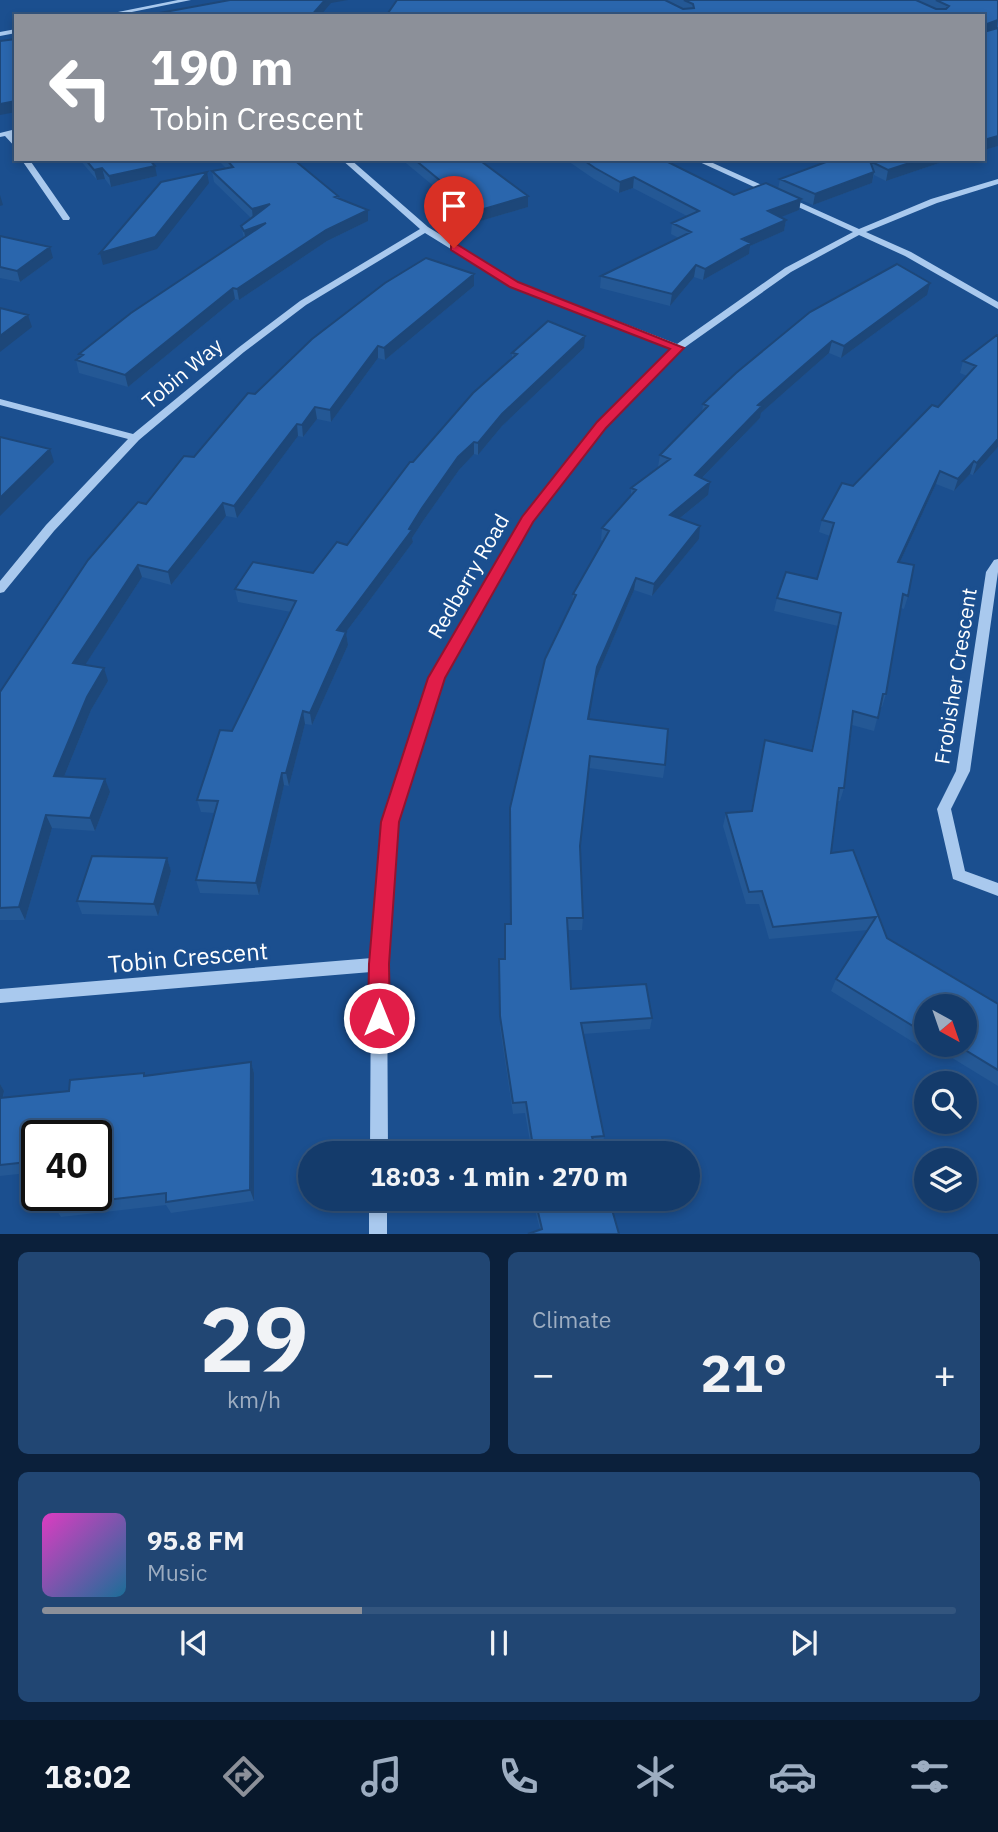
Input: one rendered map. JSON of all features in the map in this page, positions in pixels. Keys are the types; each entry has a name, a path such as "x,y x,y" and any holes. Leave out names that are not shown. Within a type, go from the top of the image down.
{"street":[{"path":"112,14 188,0"},
{"path":"26,161 66,218"},
{"path":"347,161 425,229 514,284 678,348"},
{"path":"701,161 908,254 998,306"},
{"name":"Redberry Road","path":"379,1141 379,964 390,822 437,678 527,520 602,425 678,348 788,271 859,232 934,201 998,181"},
{"name":"Tobin Way","path":"0,589 41,538 135,438 240,350 303,303 425,229"},
{"path":"0,402 135,438"},
{"name":"Frobisher Crescent","path":"998,563 992,572 963,771 944,809 958,875 998,890"},
{"name":"Tobin Crescent","path":"0,996 379,964"},
{"path":"378,1211 378,1234"}],"building":[{"path":"230,0 325,0 313,14 154,14"},
{"path":"397,0 665,0 683,9 694,8 693,4 684,0 916,0 936,9 946,9 949,6 936,0 998,0 998,20 985,25 985,14 387,14"},
{"path":"985,27 987,31 998,28 998,136 985,140"},
{"path":"14,39 14,101 0,104 0,41"},
{"path":"87,161 151,161 155,166 109,176 102,168 94,170"},
{"path":"228,161 295,161 338,196 335,197 368,210 326,230 237,289 233,288 125,375 76,360 83,355 79,354 131,313 266,223 244,231 241,226 270,204 252,209 212,171 233,167"},
{"path":"416,161 481,161 528,196 477,211"},
{"path":"585,161 666,161 734,195 766,183 801,199 768,211 786,220 742,239 751,243 705,269 696,265 672,294 601,276 691,232 672,223 699,211 634,177 620,182"},
{"path":"829,161 870,161 874,172 815,194 780,179"},
{"path":"870,161 916,161 888,170"},
{"path":"207,172 155,237 100,253 161,182"},
{"path":"0,236 50,247 17,271 0,267"},
{"path":"426,258 474,274 384,348 378,346 330,410 315,407 302,425 297,424 234,506 223,503 168,572 138,565 73,663 104,668 87,697 54,776 105,779 90,818 46,815 19,907 0,908 0,692 88,560 138,502 146,504 184,456 194,457 248,393 255,394 312,339 385,283"},
{"path":"897,264 930,283 844,346 832,341 758,405 762,406 695,475 710,482 670,515 700,526 654,584 636,578 597,667 588,719 668,729 665,765 590,756 580,846 583,918 567,918 571,989 646,984 652,1018 581,1023 604,1136 592,1137 593,1141 532,1141 526,1102 513,1103 500,1016 499,959 505,959 505,924 511,924 510,808 545,659 576,595 573,594 609,531 602,528 636,490 631,488 670,459 660,455 708,406 703,404 810,312"},
{"path":"0,308 28,315 0,336"},
{"path":"548,321 585,336 502,414 478,443 474,442 458,457 422,508 409,529 412,530 337,630 346,632 310,713 303,711 286,773 282,773 256,883 196,880 218,801 197,800 220,730 232,731 296,601 235,589 253,562 313,573 337,542 347,545 410,462 413,462 473,393 517,354 512,353"},
{"path":"998,335 998,439 977,463 974,461 958,479 940,471 898,562 914,565 908,596 903,594 886,694 883,694 878,718 853,711 844,788 839,788 831,853 853,850 887,938 998,1004 998,1070 977,1057 977,994 914,994 914,1027 836,979 876,917 773,927 762,891 749,892 726,813 752,811 765,740 812,751 841,613 777,598 786,572 817,579 834,523 822,520 842,483 853,486 932,405 938,407 976,366 963,361"},
{"path":"0,437 50,449 0,498"},
{"path":"92,856 167,858 154,904 77,901"},
{"path":"251,1062 250,1190 166,1202 166,1193 112,1199 112,1120 21,1120 21,1163 0,1165 0,1098 69,1091 70,1080 144,1073 144,1076"},
{"path":"538,1211 612,1211 619,1234 528,1234 542,1229"}],"route":[{"path":"379,1018 379,964 390,822 437,678 527,520 602,425 678,348 514,284 454,248"}]}
